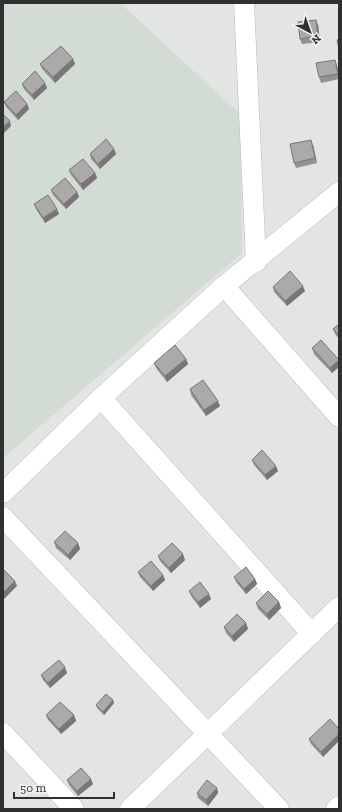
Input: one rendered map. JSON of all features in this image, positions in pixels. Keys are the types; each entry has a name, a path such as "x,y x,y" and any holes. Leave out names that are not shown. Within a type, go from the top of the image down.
{"street":[{"path":"244,3 256,262"},
{"path":"3,493 101,398 224,286 256,262 339,192"},
{"path":"224,286 339,417"},
{"path":"101,398 312,634"},
{"path":"3,517 279,809"},
{"path":"130,809 206,733 339,607"},
{"path":"3,733 74,809"},
{"path":"336,809 339,806"}],"shaded area":[{"path":"3,3 120,3 241,115 242,253 3,458"}],"building":[{"path":"316,20 318,36 300,39 298,22"},
{"path":"61,46 73,59 53,77 40,64"},
{"path":"335,60 338,74 319,77 316,63"},
{"path":"35,71 45,83 32,95 22,84"},
{"path":"16,91 27,104 16,115 4,102"},
{"path":"3,114 10,121 3,127"},
{"path":"106,139 114,149 98,164 90,154"},
{"path":"311,140 315,158 294,163 290,144"},
{"path":"83,159 95,173 81,184 69,170"},
{"path":"65,178 77,192 64,204 51,190"},
{"path":"48,195 57,209 43,218 34,204"},
{"path":"290,271 303,286 285,301 273,287"},
{"path":"339,324 339,336 333,329"},
{"path":"321,340 339,360 330,368 312,348"},
{"path":"175,345 186,359 165,376 154,363"},
{"path":"203,380 218,401 204,410 190,389"},
{"path":"262,450 276,466 265,475 252,460"},
{"path":"65,531 78,543 68,555 54,542"},
{"path":"172,543 183,554 169,568 158,556"},
{"path":"151,561 163,575 151,586 138,572"},
{"path":"246,567 255,579 244,589 234,577"},
{"path":"3,569 15,581 3,593"},
{"path":"200,582 209,594 198,602 189,591"},
{"path":"268,591 279,602 267,614 256,603"},
{"path":"237,614 246,623 232,636 224,627"},
{"path":"59,660 65,667 48,683 41,675"},
{"path":"106,694 113,700 103,712 96,705"},
{"path":"60,702 74,715 59,729 46,715"},
{"path":"330,719 339,729 339,734 321,752 309,739"},
{"path":"81,768 91,779 77,791 67,780"},
{"path":"207,780 217,788 206,800 197,793"}]}
